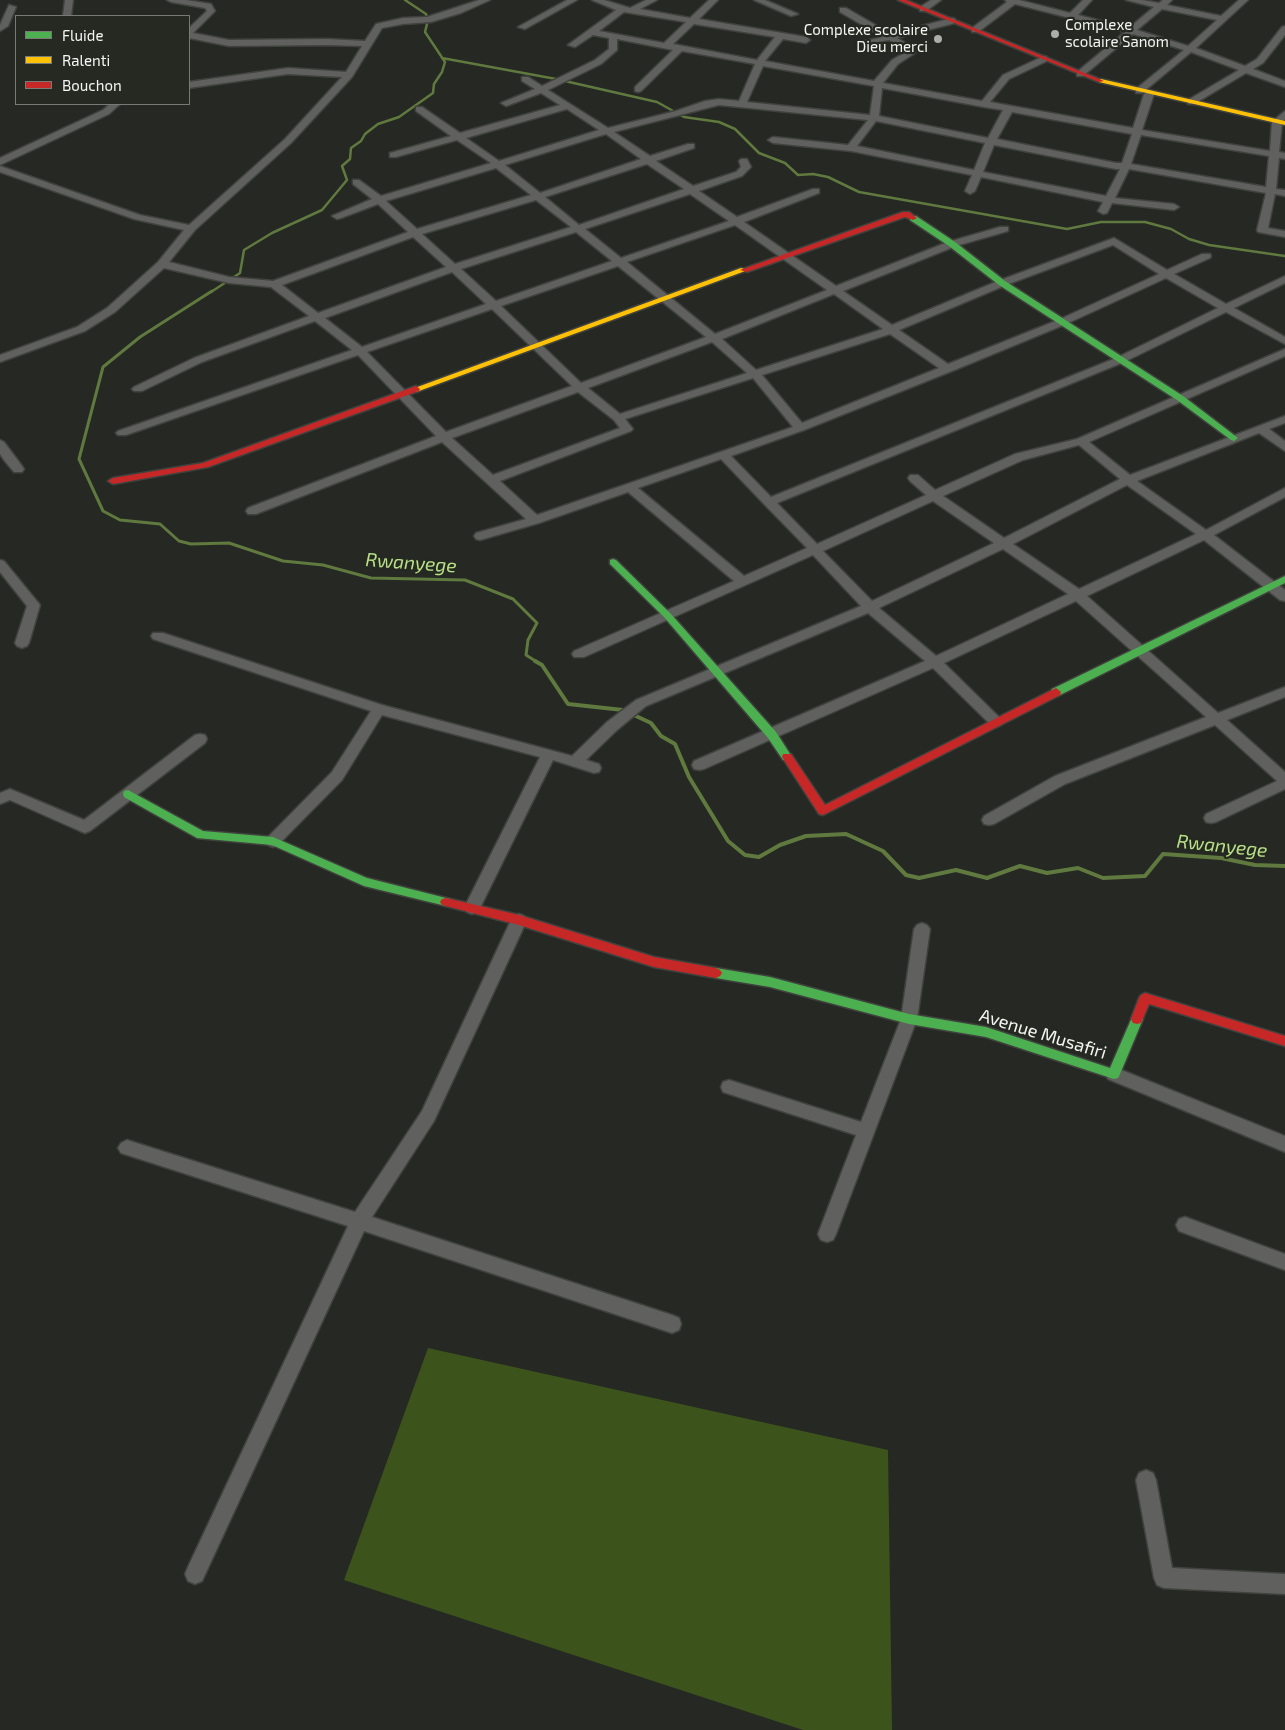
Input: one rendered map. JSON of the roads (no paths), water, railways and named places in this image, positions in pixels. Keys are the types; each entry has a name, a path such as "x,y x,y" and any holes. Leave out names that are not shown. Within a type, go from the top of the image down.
{"street":[{"path":"67,15 69,0"},
{"path":"171,0 208,6 211,11 190,32"},
{"path":"0,360 81,328 111,310 162,264 191,228 288,142 349,75 380,26 428,20 486,0"},
{"path":"522,27 573,0"},
{"path":"596,0 622,9 806,40"},
{"path":"632,10 653,0"},
{"path":"666,45 714,0"},
{"path":"758,0 794,14"},
{"path":"901,0 1111,85 1282,120 1273,154 1271,191 1262,230 1285,234"},
{"path":"923,9 937,0"},
{"path":"975,30 1012,0 1131,31 1190,49 1285,84"},
{"path":"1072,16 1088,0"},
{"path":"1130,0 1165,3 1223,19"},
{"path":"1103,211 1126,166 1138,132 1144,93 1244,0"},
{"path":"1080,74 1165,3"},
{"path":"2,27 12,7"},
{"path":"572,44 592,32 622,9"},
{"path":"843,10 910,49 911,53 895,62 879,80 874,118 851,148"},
{"path":"868,43 952,21"},
{"path":"2,27 15,26"},
{"path":"1191,102 1260,61 1285,29"},
{"path":"592,32 1138,132 1285,156"},
{"path":"190,33 229,44 327,42 368,44"},
{"path":"742,104 760,62 781,36"},
{"path":"506,103 556,84 598,62 613,50 613,37"},
{"path":"638,88 681,47"},
{"path":"984,104 1006,77 1044,59"},
{"path":"190,85 288,71 349,75"},
{"path":"525,80 565,107 607,131 948,369"},
{"path":"337,216 379,200 607,131 676,114 705,104 719,102 874,118 1116,166 1126,166 1285,193"},
{"path":"0,162 106,112 114,105"},
{"path":"393,155 565,107"},
{"path":"970,191 991,141 1009,108"},
{"path":"419,109 498,164 714,338 756,374 800,428"},
{"path":"773,140 851,148 1109,200 1174,207"},
{"path":"162,264 229,280 274,284 414,233 538,196 691,146"},
{"path":"138,388 198,360 453,268 740,174 746,167 744,161"},
{"path":"0,169 138,217 191,228"},
{"path":"356,182 379,200 494,305 578,387 618,418 627,429 492,480"},
{"path":"122,433 737,221 816,190"},
{"path":"114,481 205,465 785,255 906,214 952,244 1002,283 1180,398 1234,438"},
{"path":"252,511 444,437 714,338 952,244 1004,229"},
{"path":"618,418 890,330 1002,283 1114,241 1166,274 1285,341"},
{"path":"480,536 535,520 800,428 1062,322 1206,256"},
{"path":"769,502 1120,360 1285,279"},
{"path":"274,284 359,350 444,437 535,520"},
{"path":"578,654 814,550 1019,456 1081,441 1285,352"},
{"path":"575,762 612,726 641,703 870,607 1003,544 1128,480 1285,419"},
{"path":"1259,428 1285,447"},
{"path":"1081,441 1128,480 1205,535 1285,597"},
{"path":"0,444 4,459 18,469"},
{"path":"724,455 870,607 935,662 996,722"},
{"path":"914,478 934,495 1078,595 1285,782 1211,818"},
{"path":"629,487 742,582"},
{"path":"699,765 772,735 935,662 1205,535 1285,492"},
{"path":"613,562 667,615 772,735 823,811 996,722 1285,579"},
{"path":"0,564 34,605 22,643"},
{"path":"158,636 379,709 549,754 594,768"},
{"path":"989,820 1060,780 1285,692"},
{"path":"273,841 337,776 379,709"},
{"path":"0,799 10,794 85,827 200,739"},
{"path":"472,908 549,754"},
{"name":"Avenue Musafiri","path":"128,794 201,835 273,841 364,882 519,920 654,962 770,982 909,1019 986,1032 1114,1074 1145,998 1285,1041"},
{"path":"196,1574 359,1221 428,1116 519,920"},
{"path":"827,1234 909,1019 922,929"},
{"path":"1114,1074 1285,1144"},
{"path":"729,1087 867,1131"},
{"path":"127,1148 359,1221 672,1324"},
{"path":"1185,1225 1285,1262"},
{"path":"1146,1480 1164,1578 1285,1584"}],"waterway":[{"name":"Rwanyege","path":"405,0 426,14 428,20 425,32 442,58"},
{"name":"Rwanyege","path":"211,292 240,273 244,250 272,233 322,210 347,180 342,166 350,159 351,148 378,124 399,117 433,93 434,84 442,72 445,62 442,58"},
{"path":"442,58 556,79 657,102 684,117 719,122 735,129 759,153 785,163 798,175 813,174 828,177 859,192 1067,229 1101,222 1145,222 1171,229 1189,239 1209,245 1285,256"},
{"name":"Rwanyege","path":"212,291 140,337 103,367 79,459 103,511 120,520 160,524 179,541 191,544 229,543 283,561 323,565 371,578 465,580 513,599 537,623 528,640 526,655 537,662"},
{"name":"Rwanyege","path":"535,661 542,665 568,704 623,710 651,723 661,736 675,744 689,777 728,841 745,855 759,857 780,845 806,836 846,834 883,851 906,875 919,878 956,870 987,878 1020,866 1047,873 1078,868 1103,878 1145,876 1163,854 1221,858 1255,865 1285,866"}],"place":[{"name":"Complexe scolaire Sanom","path":"1055,34"},
{"name":"Complexe scolaire Dieu merci","path":"938,39"}]}
